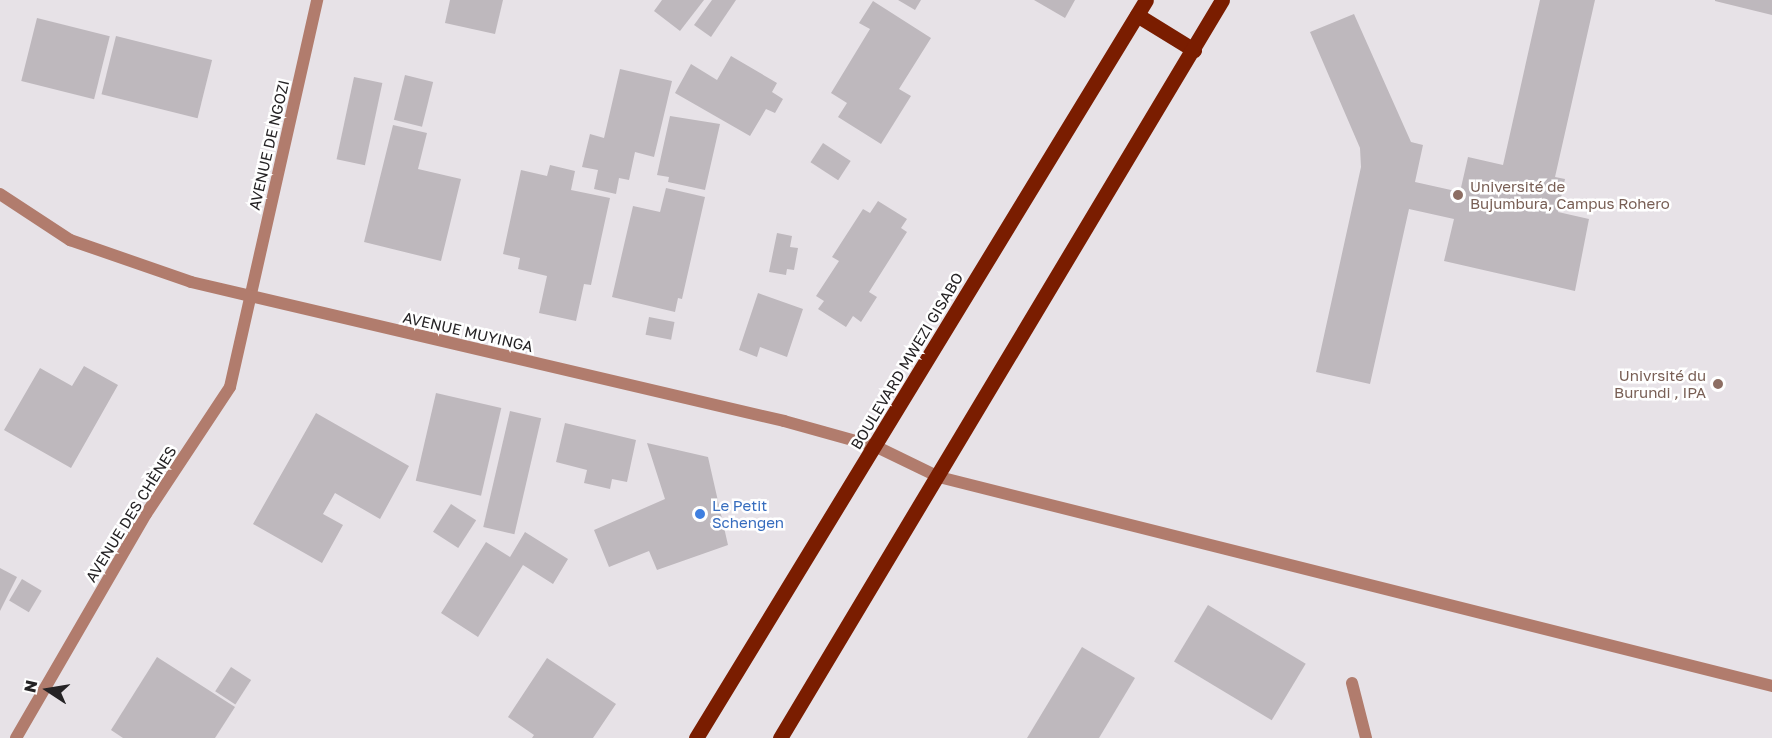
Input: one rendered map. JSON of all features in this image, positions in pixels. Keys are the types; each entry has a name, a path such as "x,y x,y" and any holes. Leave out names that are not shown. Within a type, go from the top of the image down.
{"main road":[{"name":"BOULEVARD MWEZI GISABO","path":"696,738 877,447 1146,0"},
{"path":"780,738 939,477 1222,0"},
{"path":"1137,15 1194,50"}],"street":[{"name":"AVENUE DE NGOZI","path":"249,297 317,0"},
{"name":"AVENUE MUYINGA","path":"0,194 69,240 191,282 784,421 877,447 939,477 1772,686"},
{"name":"AVENUE DES CHÈNES","path":"16,738 146,514 230,387 249,297"},
{"path":"1352,683 1366,738"}],"building":[{"path":"450,0 503,0 495,34 445,23"},
{"path":"662,0 704,0 680,31 654,11"},
{"path":"712,0 736,0 711,37 694,25"},
{"path":"898,0 921,0 915,10"},
{"path":"1034,0 1075,0 1065,18"},
{"name":"Université de Bujumbura, Campus Rohero","path":"1540,0 1595,0 1555,177 1565,179 1558,212 1589,219 1575,291 1444,261 1454,219 1409,209 1370,384 1316,372 1361,167 1360,148 1310,32 1354,14 1411,142 1423,145 1415,182 1460,192 1468,157 1503,165"},
{"path":"1772,0 1772,15 1715,1"},
{"path":"873,1 931,38 899,89 911,96 881,144 838,117 847,103 831,93 870,29 859,23"},
{"path":"37,18 110,36 94,99 21,81"},
{"path":"116,36 212,60 198,118 101,94"},
{"path":"731,56 777,83 772,92 783,99 775,113 766,109 750,136 675,93 691,64 717,80"},
{"path":"620,69 672,81 654,157 635,152 629,180 619,178 616,194 594,189 598,170 582,167 590,134 604,138"},
{"path":"405,75 433,82 422,127 394,120"},
{"path":"354,77 382,83 365,165 337,159"},
{"path":"670,116 720,124 705,190 668,182 669,177 657,175"},
{"path":"393,125 427,133 418,169 461,179 441,261 364,242"},
{"path":"823,143 851,161 838,180 810,162"},
{"path":"550,165 575,171 571,190 610,198 591,285 584,284 576,321 539,313 547,276 518,269 520,258 503,254 521,170 547,176"},
{"path":"666,188 705,197 682,299 678,298 675,312 612,297 633,206 660,212"},
{"path":"878,201 907,219 901,228 907,232 869,292 877,297 861,322 853,316 846,327 818,309 824,301 816,296 839,261 832,257 863,209 870,213"},
{"path":"777,233 792,236 790,247 798,248 794,270 787,269 786,275 769,272"},
{"path":"758,293 803,309 787,357 760,347 757,357 739,350"},
{"path":"649,317 675,322 671,340 646,335"},
{"path":"84,366 118,385 71,468 4,430 40,368 72,386"},
{"path":"436,393 501,408 481,496 416,481"},
{"path":"510,411 541,418 514,534 483,527"},
{"path":"316,413 409,466 380,519 335,493 323,514 343,525 322,563 253,524"},
{"path":"565,423 636,440 627,482 612,479 610,489 584,483 587,470 556,462"},
{"path":"647,443 708,457 728,545 657,570 649,551 609,567 594,530 665,499"},
{"path":"451,504 476,520 458,548 433,532"},
{"path":"525,532 568,559 553,584 523,565 478,637 441,613 486,542 510,557"},
{"path":"0,568 17,577 0,611"},
{"path":"22,579 42,591 29,612 9,600"},
{"path":"1208,605 1306,664 1272,720 1174,662"},
{"path":"1082,647 1135,678 1099,738 1027,738"},
{"path":"157,657 235,707 215,738 123,738 111,730"},
{"path":"547,658 616,704 593,738 532,738 534,735 508,717"},
{"path":"231,667 251,680 235,704 215,691"}],"place":[{"name":"Université de Bujumbura, Campus Rohero","path":"1458,195"},
{"name":"Univrsité du Burundi , IPA","path":"1718,384"},
{"name":"Le Petit Schengen","path":"700,514"}]}
